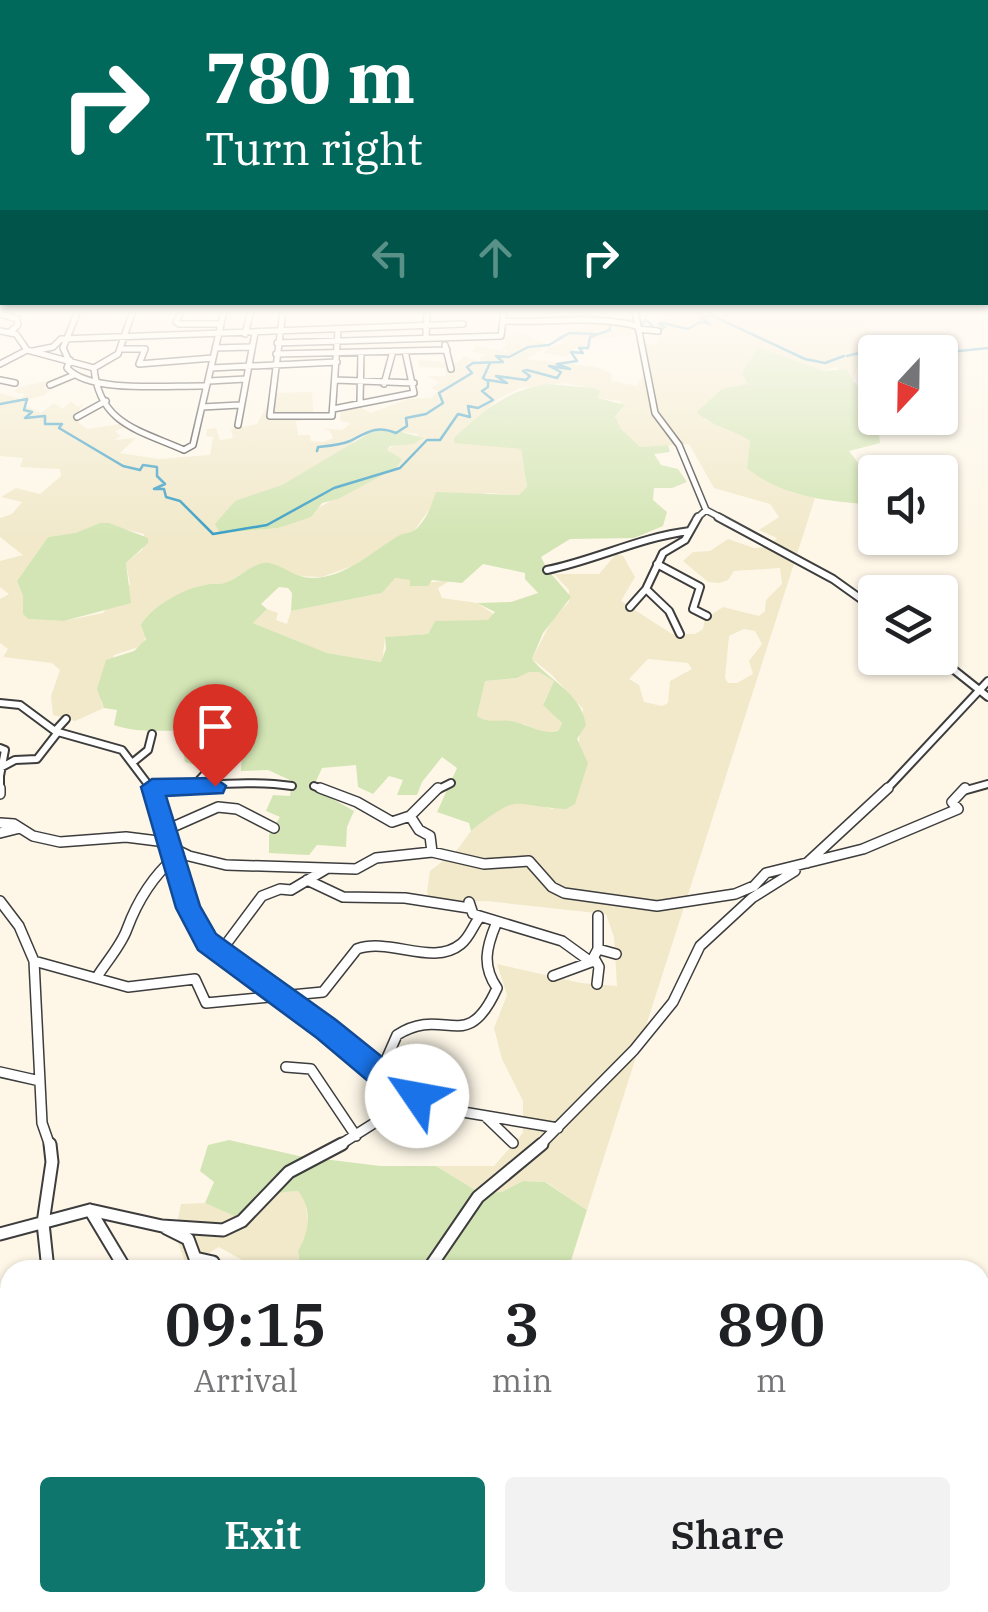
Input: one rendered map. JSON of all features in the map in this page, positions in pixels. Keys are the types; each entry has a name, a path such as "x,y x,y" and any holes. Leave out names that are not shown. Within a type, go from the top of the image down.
{"street":[{"path":"97,386 116,420 184,450 193,446 207,386"},
{"path":"238,425 244,386"},
{"path":"272,386 268,414 325,418 332,416 334,386"},
{"path":"360,386 360,402"},
{"path":"333,409 412,394 415,386"},
{"path":"650,386 656,417 678,445 706,510 858,597"},
{"path":"77,417 106,401"},
{"path":"202,408 240,405"},
{"path":"630,607 646,589 663,553 685,540 706,510"},
{"path":"546,570 587,562 657,535 690,531"},
{"path":"657,564 700,587 694,609 707,616"},
{"path":"646,589 669,611 680,634"},
{"path":"958,674 988,697"},
{"path":"434,1260 467,1208 558,1128 634,1050 673,1002 700,946 752,898 805,864 882,794 988,680"},
{"path":"0,703 20,705 58,732 122,750 152,787 196,925 207,942 387,1079 417,1096 457,1112 558,1128"},
{"path":"0,772 15,760 37,759 66,719"},
{"path":"132,764 148,750 152,734"},
{"path":"0,748 6,750 0,794"},
{"path":"193,787 202,773 228,750"},
{"path":"152,787 255,780 292,786"},
{"path":"314,786 357,802 392,822 410,816 439,787 450,782"},
{"path":"0,823 60,842 131,837 226,865 356,870 376,858 432,852 484,864 529,861 552,887 564,894 649,906 745,892 766,873 863,848 953,812 958,809 952,802 966,787 988,784"},
{"path":"166,830 223,806 232,806 274,828"},
{"path":"410,816 419,830 430,836 432,852"},
{"path":"0,833 20,828"},
{"path":"98,977 127,930 129,916 174,852"},
{"path":"297,855 308,866"},
{"path":"220,951 262,896 280,889 292,890 331,867"},
{"path":"307,880 325,894 469,905 480,917 496,924 562,941 594,956"},
{"path":"0,901 19,926 34,961 42,1123 52,1142 53,1156 42,1226 49,1260"},
{"path":"597,984 594,956 598,916"},
{"path":"34,961 128,987 196,980 206,1003 284,998 329,988 350,955 362,947 412,946 440,954 462,944 480,917"},
{"path":"387,1079 390,1047 402,1031 430,1022 466,1028 492,1005 497,988 484,970 484,958 496,924"},
{"path":"554,976 594,956 616,954"},
{"path":"36,982 50,968"},
{"path":"286,1067 310,1069 356,1136"},
{"path":"0,1072 40,1081"},
{"path":"162,1226 224,1230 242,1221 289,1172 356,1136 417,1096"},
{"path":"476,1112 501,1129 513,1143"},
{"path":"90,1210 120,1260"},
{"path":"0,1234 42,1226 90,1210 111,1212 162,1226 188,1239 194,1258 204,1260"}],"shaded area":[{"path":"46,386 43,388 50,390 30,399 26,406 41,413 54,403 63,409 71,401 78,407 84,403 76,415 80,424 87,429 120,424 125,427 115,431 121,436 114,440 136,438 120,453 158,459 210,455 213,437 206,436 207,429 216,428 220,440 233,438 231,429 257,424 274,393 312,392 314,419 296,421 298,435 310,435 311,441 324,442 333,438 330,431 321,428 342,430 351,423 340,421 341,406 360,402 361,408 371,413 408,399 431,398 438,391 432,388 535,386 520,388 498,399 454,442 521,449 527,488 519,495 488,493 435,501 414,531 397,537 355,565 322,577 296,576 275,566 258,564 226,583 198,586 173,599 142,646 114,655 101,702 104,708 75,721 53,715 51,696 60,670 52,663 3,657 8,649 0,643 0,599 9,594 0,587 0,561 23,555 0,537 0,518 12,514 22,502 1,497 16,488 40,494 61,476 60,469 20,467 23,458 0,456 0,393 21,399 25,394 14,392 19,387","holes":["382,429 418,434 413,444 397,444 386,450 396,468 278,528 220,533 221,519 346,450 357,438","100,523 144,534 143,549 126,563 130,584 103,613 64,621 28,619 23,614 23,596 17,581 48,537 75,533"]},
{"path":"583,386 745,386 704,420 732,428 750,441 747,467 790,492 815,498 587,1210 546,1182 523,1181 502,1192 480,1193 436,1166 494,1166 523,1133 523,1101 502,1059 494,1028 507,995 497,964 581,983 617,986 614,937 606,914 486,901 431,902 427,892 430,871 507,803 518,801 553,809 578,747 583,709 532,659 553,618 569,602 569,590 554,574 599,574 616,554 623,556 635,577 621,601 672,634 695,634 703,629 705,619 723,607 759,616 765,611 766,600 782,584 780,568 734,571 728,580 719,583 708,582 683,561 693,552 710,551 728,539 754,548 768,547 777,538 759,530 779,517 770,504 714,488 689,444 635,444 621,429 615,415 623,409 620,401 598,398 600,391","holes":["744,629 755,631 762,644 749,661 753,674 737,683 728,683 725,678 729,636","648,659 688,663 692,669 670,681 668,703 662,706 644,702 639,685 629,679"]},
{"path":"394,578 411,580 410,585 451,580 438,588 442,598 477,603 495,615 474,623 435,621 428,634 385,637 382,662 327,653 253,623 267,609 278,613 276,620 287,624 291,611 382,593"},
{"path":"539,672 554,681 543,704 562,723 559,730 545,733 524,724 485,722 477,716 485,681 517,678"},
{"path":"280,1191 298,1191 305,1198 309,1233 298,1251 299,1260 242,1260 219,1247 198,1260 184,1260 175,1234 181,1204 205,1203 241,1219 262,1198"}],"green space":[{"path":"537,386 574,386 600,391 598,398 625,405 615,416 621,429 640,447 668,445 670,452 654,454 661,465 678,469 687,482 672,488 654,488 653,500 667,512 663,526 634,538 570,539 541,557 571,597 543,633 532,659 571,695 583,713 586,725 577,739 588,763 575,804 566,809 508,806 471,831 469,823 437,812 457,768 442,757 417,795 397,795 403,780 389,776 373,794 358,787 356,765 322,768 313,788 354,811 347,827 346,847 317,845 309,855 269,853 269,835 280,817 266,811 273,795 290,796 292,781 268,770 241,771 242,750 210,753 195,765 185,762 183,751 194,740 191,733 114,725 117,710 104,708 97,689 106,660 134,651 146,639 141,625 152,612 188,590 227,582 263,563 312,578 337,573 415,530 436,492 519,495 527,487 521,449 454,443 454,438 497,403","holes":["483,564 525,573 525,579 538,593 511,602 477,603 495,612 488,620 435,621 428,634 385,637 381,662 327,653 253,623 267,609 261,604 279,587 292,593 291,611 382,593 395,578 410,580 410,586 428,586 432,580 462,583","539,672 554,681 543,705 562,723 559,730 548,732 477,716 485,681"]},
{"path":"736,386 858,386 858,435 879,435 880,443 849,451 858,463 858,504 841,502 791,492 761,478 747,468 750,441 697,412 722,389"},
{"path":"373,431 397,431 424,438 413,444 390,446 387,450 402,459 396,468 338,499 322,503 311,517 278,528 220,533 215,524 235,501 282,485"},
{"path":"100,523 148,538 148,543 126,563 131,603 64,621 28,619 23,614 23,596 17,581 48,537 75,533"},
{"path":"229,1140 299,1156 380,1166 436,1166 480,1193 502,1192 523,1181 545,1182 587,1210 571,1260 299,1260 307,1213 298,1191 266,1198 241,1219 205,1203 214,1182 200,1171 208,1145"}],"waterway":[{"path":"317,451 318,447 346,442 372,431 396,433 407,426 406,418 426,414 443,403 439,393 450,386"},
{"path":"0,404 27,399 24,410 32,412 25,418 45,416 45,424 62,424 59,428 123,466 140,470 143,465 157,467 157,476 165,484 154,489 164,489 166,497 180,501 213,534 267,525 334,488 400,468 427,440 440,440 458,414 470,417 468,406 478,408 493,400 482,391 488,386"}],"route":[{"path":"215,786 152,787 188,908 207,942 326,1029 397,1087 417,1096"}]}
